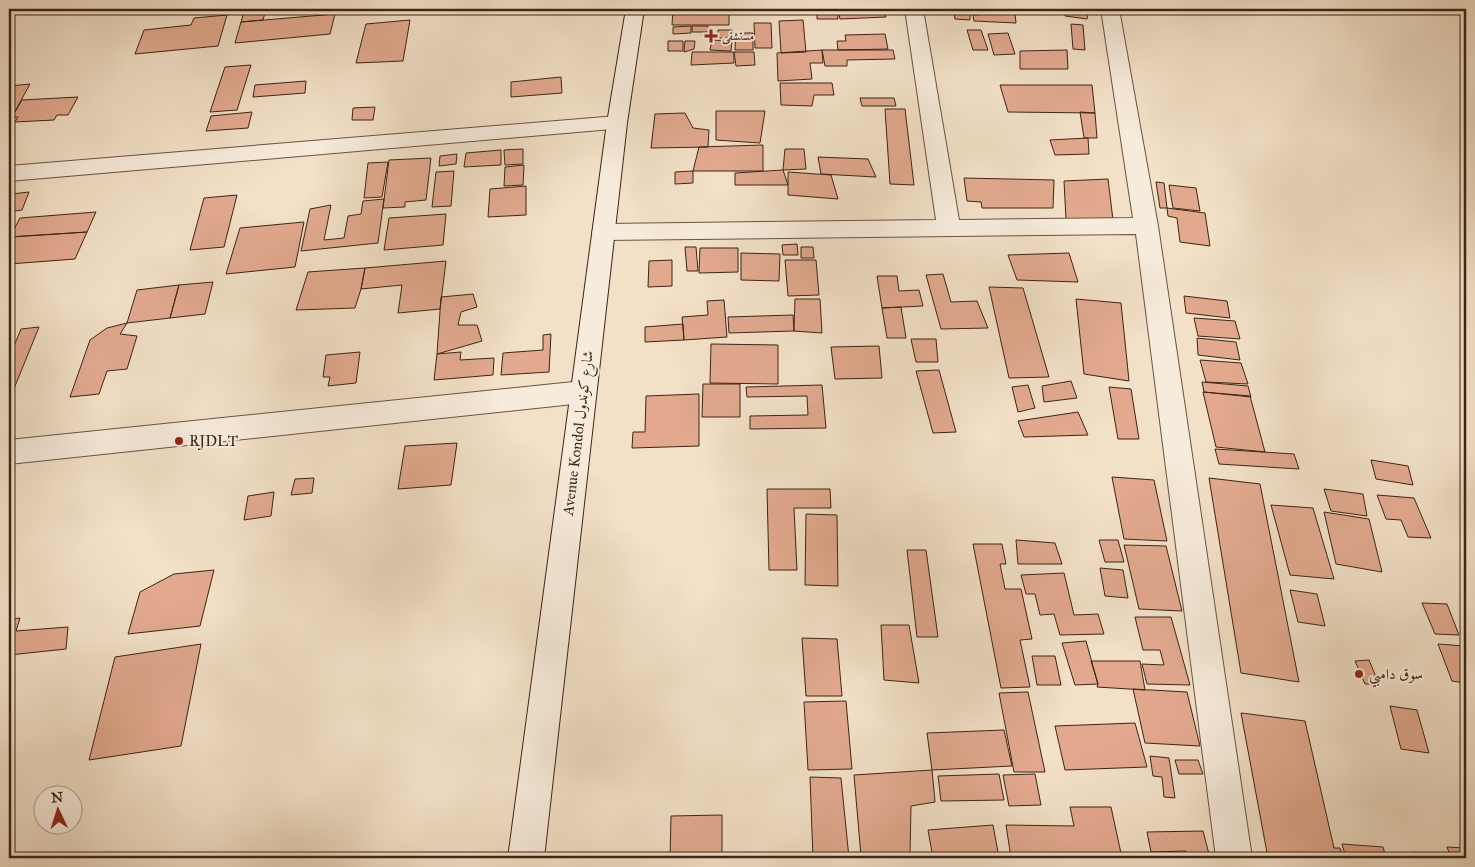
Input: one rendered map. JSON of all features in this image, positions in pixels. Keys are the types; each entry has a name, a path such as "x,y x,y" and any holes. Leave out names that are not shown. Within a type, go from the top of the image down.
{"street":[{"name":"Avenue Kondol شارع كوندول","path":"526,858 617,124 635,9"},
{"path":"914,9 949,228"},
{"path":"1110,9 1146,226 1234,858"},
{"path":"9,174 617,124"},
{"path":"604,232 1146,226"},
{"path":"9,452 583,392"}],"building":[{"path":"245,9 266,9 263,20 241,22"},
{"path":"316,9 336,9 335,14 315,15"},
{"path":"673,9 729,9 729,25 672,25"},
{"path":"776,9 837,9 838,19 817,19 817,14 776,14"},
{"path":"838,9 884,9 886,17 840,19"},
{"path":"948,9 970,9 970,20 955,19 954,12 947,11"},
{"path":"1013,9 1064,9 1063,13"},
{"path":"1065,9 1089,11 1087,19 1065,16"},
{"path":"1015,13 1016,23 974,21 973,15"},
{"path":"335,14 330,34 235,43 241,22"},
{"path":"227,15 218,46 135,54 144,30 191,25 194,18"},
{"path":"410,20 403,61 356,63 366,24"},
{"path":"803,20 806,52 781,53 779,21"},
{"path":"754,23 771,23 772,48 755,48"},
{"path":"1071,24 1083,25 1085,50 1073,49"},
{"path":"691,26 691,33 673,34 673,27"},
{"path":"692,26 708,26 709,32 692,32"},
{"path":"718,30 732,30 732,38 718,38"},
{"path":"967,30 981,30 988,50 973,50"},
{"path":"736,33 753,33 753,50 735,50"},
{"path":"1008,33 1015,54 994,55 988,34"},
{"path":"885,34 888,49 838,50 837,41 846,41 845,35"},
{"path":"712,40 732,41 731,51 710,50"},
{"path":"668,41 683,41 683,51 668,51"},
{"path":"685,41 695,41 694,49 684,52"},
{"path":"822,50 823,63 810,63 812,79 778,81 777,53"},
{"path":"822,50 893,50 895,59 847,60 847,66 825,66"},
{"path":"1067,50 1068,69 1020,69 1020,51"},
{"path":"692,52 734,52 734,63 691,65"},
{"path":"734,52 754,52 755,65 736,66"},
{"path":"251,65 237,110 210,112 225,67"},
{"path":"561,77 562,93 511,97 511,82"},
{"path":"306,81 305,93 253,97 255,85"},
{"path":"780,83 832,83 834,95 814,95 812,106 781,105"},
{"path":"30,84 12,117 9,122 9,86"},
{"path":"1000,85 1092,85 1095,113 1008,112"},
{"path":"78,97 68,115 57,115 54,120 15,122 18,117 12,117 22,100"},
{"path":"860,98 894,98 896,106 862,106"},
{"path":"375,107 373,120 352,120 353,108"},
{"path":"885,109 905,109 914,185 890,184"},
{"path":"716,111 765,111 760,143 716,140"},
{"path":"252,112 248,128 206,131 211,116"},
{"path":"1080,112 1095,113 1097,138 1084,138"},
{"path":"685,113 693,128 709,130 708,147 651,148 655,114"},
{"path":"1088,138 1089,154 1055,155 1050,140"},
{"path":"763,145 763,171 693,171 699,147"},
{"path":"523,149 523,164 505,165 504,150"},
{"path":"785,149 804,149 806,169 783,170"},
{"path":"501,150 501,165 464,167 466,153"},
{"path":"457,154 456,164 439,166 440,156"},
{"path":"818,157 868,159 876,177 821,174"},
{"path":"431,158 426,200 405,202 405,207 383,208 389,160"},
{"path":"388,162 382,197 364,198 368,163"},
{"path":"524,165 523,185 504,186 505,167"},
{"path":"783,170 788,185 735,185 735,173"},
{"path":"454,171 451,206 432,207 436,172"},
{"path":"693,171 693,183 675,184 675,172"},
{"path":"788,172 831,175 838,199 788,195"},
{"path":"964,178 1054,180 1053,208 982,208 981,202 967,201"},
{"path":"1108,179 1113,220 1066,219 1064,181"},
{"path":"1156,182 1164,183 1167,208 1160,208"},
{"path":"1169,185 1196,188 1200,211 1173,208"},
{"path":"526,186 526,215 488,217 490,189"},
{"path":"29,192 22,210 9,212 11,194"},
{"path":"237,195 224,247 190,250 204,198"},
{"path":"384,199 378,243 301,251 310,209 331,205 324,240 344,238 348,216 361,214 363,201"},
{"path":"1167,208 1205,213 1210,246 1180,242 1177,218 1168,216"},
{"path":"96,212 87,232 10,237 20,218"},
{"path":"446,214 443,245 384,250 389,218"},
{"path":"304,222 295,267 226,274 240,228"},
{"path":"87,232 75,259 9,264 10,237"},
{"path":"797,244 798,255 783,255 782,245"},
{"path":"685,247 696,247 698,271 687,271"},
{"path":"801,247 813,247 814,258 801,258"},
{"path":"700,248 738,248 738,272 699,273"},
{"path":"741,253 780,254 779,281 741,280"},
{"path":"1069,253 1078,282 1017,280 1008,255"},
{"path":"672,260 672,286 648,287 649,261"},
{"path":"785,260 816,260 819,295 788,296"},
{"path":"446,261 440,309 398,313 402,285 361,289 365,268"},
{"path":"365,268 355,308 296,310 308,272"},
{"path":"943,274 951,302 977,301 988,328 941,329 926,275"},
{"path":"877,276 897,276 899,291 919,290 923,306 882,308"},
{"path":"213,282 205,314 170,318 179,285"},
{"path":"179,285 170,318 127,323 137,290"},
{"path":"989,287 1023,288 1049,377 1009,378"},
{"path":"473,294 477,307 461,312 458,325 477,325 482,341 437,354 441,297"},
{"path":"1184,296 1227,301 1230,318 1186,313"},
{"path":"795,299 820,299 822,333 794,331"},
{"path":"1076,299 1121,303 1129,381 1084,374"},
{"path":"724,300 727,337 684,340 682,317 708,315 707,301"},
{"path":"901,307 906,338 887,338 882,308"},
{"path":"793,315 794,331 729,333 728,317"},
{"path":"1194,318 1235,321 1240,339 1198,336"},
{"path":"127,323 120,334 137,336 127,369 107,371 99,394 70,397 90,340 107,328"},
{"path":"683,324 684,340 645,342 645,327"},
{"path":"39,327 9,401 9,358 21,329"},
{"path":"551,334 549,372 501,375 503,353 543,350 543,335"},
{"path":"1197,338 1236,342 1240,360 1198,355"},
{"path":"911,339 936,339 938,362 916,362"},
{"path":"711,344 778,345 778,384 710,383"},
{"path":"879,346 882,378 835,379 831,347"},
{"path":"360,352 356,383 328,386 330,377 323,377 326,355"},
{"path":"461,352 460,360 494,358 493,375 434,380 437,354"},
{"path":"1200,360 1241,363 1248,384 1206,382"},
{"path":"939,370 956,432 933,433 916,371"},
{"path":"1071,381 1077,398 1044,402 1042,386"},
{"path":"1202,382 1248,386 1251,397 1204,392"},
{"path":"703,384 740,384 740,417 702,417"},
{"path":"822,385 826,428 750,429 750,416 808,415 807,396 747,397 746,387"},
{"path":"1028,385 1035,408 1018,412 1012,387"},
{"path":"1109,387 1131,389 1139,439 1118,439"},
{"path":"1203,392 1250,396 1265,452 1216,447"},
{"path":"699,394 699,446 632,448 633,432 645,432 646,396"},
{"path":"1078,412 1088,435 1024,437 1018,421"},
{"path":"457,443 451,485 398,489 405,446"},
{"path":"1215,449 1294,454 1299,469 1219,464"},
{"path":"1371,460 1408,466 1413,485 1376,479"},
{"path":"1112,477 1154,480 1167,541 1124,539"},
{"path":"314,478 312,493 291,495 295,479"},
{"path":"1209,478 1260,484 1299,682 1241,673"},
{"path":"767,489 830,489 831,508 794,508 797,570 769,570"},
{"path":"1324,489 1363,494 1367,516 1331,511"},
{"path":"274,492 271,516 244,520 248,496"},
{"path":"1377,495 1414,498 1431,538 1408,537 1401,520 1386,519"},
{"path":"1271,505 1313,508 1334,579 1290,575"},
{"path":"1324,512 1369,519 1382,572 1336,564"},
{"path":"806,514 837,515 838,586 805,585"},
{"path":"1016,540 1055,543 1062,564 1018,564"},
{"path":"1099,540 1118,540 1124,562 1105,562"},
{"path":"973,544 1002,544 1006,564 1000,564 1005,589 1021,589 1032,639 1020,640 1030,687 1001,688"},
{"path":"1124,545 1166,546 1182,611 1139,609"},
{"path":"907,550 926,550 938,637 917,637"},
{"path":"1100,568 1123,570 1128,598 1105,596"},
{"path":"214,570 200,626 128,634 140,592 174,574"},
{"path":"1064,573 1074,615 1098,614 1104,634 1060,635 1054,614 1040,615 1035,594 1026,594 1021,575"},
{"path":"1290,590 1317,594 1325,626 1298,622"},
{"path":"1422,603 1447,604 1459,635 1435,634"},
{"path":"1135,617 1171,617 1190,685 1147,684 1142,664 1164,665 1160,650 1143,650"},
{"path":"20,618 16,631 68,627 66,649 9,655 9,619"},
{"path":"881,625 909,625 919,683 884,680"},
{"path":"802,638 837,639 842,696 806,696"},
{"path":"1086,641 1098,684 1075,685 1062,643"},
{"path":"201,644 181,746 89,760 115,657"},
{"path":"1438,644 1464,646 1466,651 1466,683 1452,681"},
{"path":"1032,656 1055,656 1061,685 1037,685"},
{"path":"1369,660 1379,684 1365,684 1355,661"},
{"path":"1091,661 1140,661 1145,690 1097,687 1098,684"},
{"path":"1133,689 1187,692 1200,746 1145,743"},
{"path":"1028,692 1045,772 1014,772 999,693"},
{"path":"846,701 852,769 808,770 804,702"},
{"path":"1390,706 1417,710 1429,753 1401,749"},
{"path":"1241,713 1305,721 1334,848 1340,848 1343,858 1268,858"},
{"path":"1135,723 1147,767 1065,770 1055,726"},
{"path":"1004,730 1012,766 932,770 927,733"},
{"path":"1150,756 1169,758 1175,798 1164,797 1162,777 1153,776"},
{"path":"1175,760 1198,760 1203,774 1179,774"},
{"path":"932,770 935,802 911,806 910,855 861,856 854,775"},
{"path":"999,774 1004,800 941,801 938,776"},
{"path":"1035,774 1041,805 1009,806 1003,775"},
{"path":"810,777 841,778 849,858 813,858"},
{"path":"1070,807 1111,807 1122,858 1011,858 1006,825 1074,826"},
{"path":"722,815 722,858 670,858 671,816"},
{"path":"993,825 999,858 933,858 928,830"},
{"path":"1203,831 1210,858 1187,858 1186,851 1151,852 1147,832"},
{"path":"1342,844 1383,847 1386,858 1346,858"},
{"path":"1447,847 1466,848 1466,858 1451,858"},
{"path":"1416,852 1418,858 1393,858 1393,855"}],"place":[{"name":"مستشفى","path":"711,36"},
{"name":"RJDLT","path":"179,441"},
{"name":"سوق دامبي","path":"1359,674"}]}
